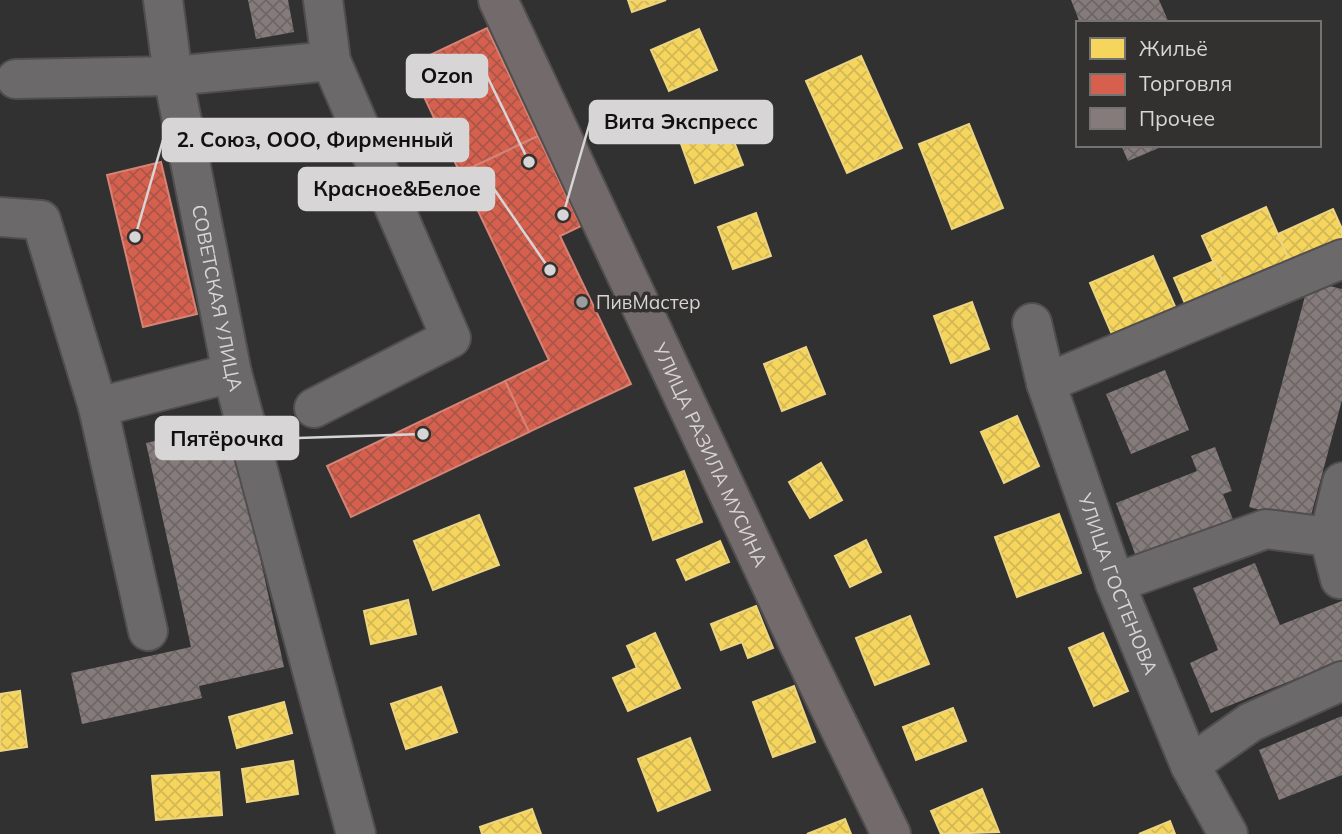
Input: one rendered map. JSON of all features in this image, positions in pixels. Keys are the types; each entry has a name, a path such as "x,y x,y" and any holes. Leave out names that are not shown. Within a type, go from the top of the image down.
{"main road":[{"name":"УЛИЦА РАЗИЛА МУСИНА","path":"498,0 795,636 891,834"}],"street":[{"name":"СОВЕТСКАЯ УЛИЦА","path":"163,0 173,76 232,373 356,834"},
{"path":"314,408 451,338 331,61 323,0"},
{"path":"16,79 173,76 331,61"},
{"path":"0,217 41,220 98,407 148,631"},
{"path":"1046,383 1342,259"},
{"name":"УЛИЦА ГОСТЕНОВА","path":"1032,323 1046,383 1115,583 1191,765 1228,834"},
{"path":"98,407 232,373"},
{"path":"1339,579 1335,536 1342,482"},
{"path":"1115,583 1266,529 1335,536"},
{"path":"1191,765 1251,722 1342,681"}],"building: Жильё":[{"path":"628,0 666,0 632,12"},
{"path":"699,29 717,70 669,91 651,50"},
{"path":"861,56 902,148 847,173 806,81"},
{"path":"726,121 743,165 695,183 679,138"},
{"path":"969,124 1003,208 952,229 919,144"},
{"path":"1266,207 1290,262 1226,290 1202,236"},
{"path":"1333,209 1342,229 1342,238 1290,262 1278,234"},
{"path":"756,213 771,256 733,269 718,227"},
{"path":"1153,256 1177,311 1114,339 1090,283"},
{"path":"1214,261 1226,290 1187,308 1174,278"},
{"path":"972,302 989,349 951,363 934,316"},
{"path":"806,347 825,394 782,411 764,364"},
{"path":"1017,416 1039,466 1004,483 981,432"},
{"path":"821,463 842,500 810,518 789,482"},
{"path":"684,471 702,522 653,540 635,488"},
{"path":"1059,514 1081,573 1017,597 995,537"},
{"path":"479,515 499,565 433,590 414,541"},
{"path":"866,540 881,572 850,587 835,556"},
{"path":"720,541 729,562 686,580 677,560"},
{"path":"408,600 416,634 371,644 364,611"},
{"path":"756,606 773,648 748,658 742,642 721,650 711,624"},
{"path":"910,616 929,664 875,685 856,638"},
{"path":"655,633 680,688 628,711 613,678 637,668 627,646"},
{"path":"1103,633 1128,691 1094,706 1069,648"},
{"path":"794,686 815,742 773,757 753,702"},
{"path":"441,687 457,732 406,749 391,704"},
{"path":"20,691 27,747 0,751 0,694"},
{"path":"284,702 292,733 237,748 229,717"},
{"path":"953,708 966,741 916,760 903,727"},
{"path":"690,738 710,790 658,811 638,759"},
{"path":"293,761 298,794 247,802 242,769"},
{"path":"219,772 222,815 156,820 152,776"},
{"path":"982,789 999,832 941,834 931,811"},
{"path":"532,809 541,834 482,834 480,827"},
{"path":"845,819 851,834 807,834"},
{"path":"1170,821 1175,834 1139,834"}],"building: Торговля":[{"path":"487,28 538,136 460,173 409,65"},
{"path":"538,136 581,226 560,236 631,384 529,432 505,381 549,360 460,173"},
{"path":"161,162 197,314 143,327 107,175"},
{"path":"505,381 529,432 351,517 327,466"}],"building: Прочее":[{"path":"248,0 288,0 294,32 256,39"},
{"path":"1071,0 1159,0 1168,21 1079,21"},
{"path":"1122,147 1161,147 1128,161"},
{"path":"1309,281 1342,289 1342,400 1309,523 1249,507"},
{"path":"1165,370 1189,430 1131,454 1106,394"},
{"path":"231,424 284,667 199,686 202,698 82,724 71,673 191,647 146,443"},
{"path":"1215,447 1232,491 1223,494 1234,522 1137,559 1116,503 1197,471 1191,456"},
{"path":"1255,563 1280,625 1342,601 1342,660 1211,713 1190,663 1218,650 1193,588"},
{"path":"1342,716 1342,775 1279,800 1259,750"}],"place":[{"name":"Ozon","path":"529,162"},
{"name":"Вита Экспресс","path":"563,215"},
{"name":"2. Союз, ООО, Фирменный","path":"135,237"},
{"name":"Красное&Белое","path":"550,270"},
{"name":"ПивМастер","path":"582,302"},
{"name":"Пятёрочка","path":"423,434"}]}
